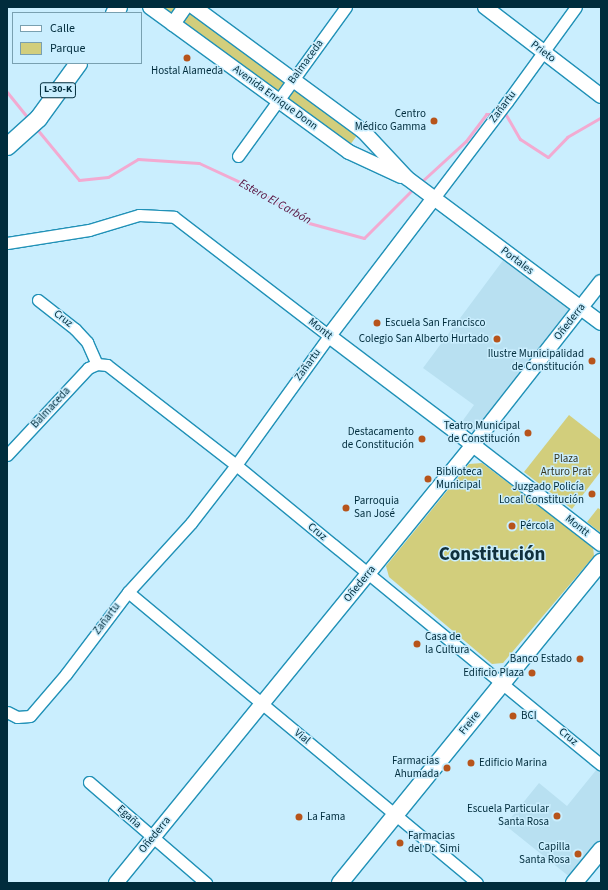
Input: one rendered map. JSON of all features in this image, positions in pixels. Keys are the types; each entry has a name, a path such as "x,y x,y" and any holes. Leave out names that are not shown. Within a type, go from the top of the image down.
{"main road":[{"name":"L-30-K","path":"7,146 38,118 77,64"},
{"name":"Freire","path":"340,883 601,562"},
{"path":"574,883 601,850"}],"street":[{"name":"Avenida Enrique Donn","path":"150,7 349,152 407,178"},
{"path":"173,24 185,7"},
{"name":"Avenida Enrique Donn","path":"194,7 363,132 407,178 431,196"},
{"name":"Balmaceda","path":"238,156 346,7"},
{"name":"Prieto","path":"485,7 601,96"},
{"name":"Zañartu","path":"7,712 17,717 30,716 66,674 128,592 191,523 236,465 431,196 507,102 576,7"},
{"path":"363,159 368,158 373,154 375,145"},
{"name":"Portales","path":"431,196 601,323"},
{"name":"Montt","path":"7,243 89,230 139,215 174,217 473,444 601,544"},
{"name":"Oñederra","path":"116,883 473,444 601,282"},
{"name":"Cruz","path":"38,300 75,329 87,342 97,364 107,365 236,465 601,765"},
{"name":"Balmaceda","path":"7,455 88,368 97,364"},
{"name":"Vial","path":"128,592 477,883"},
{"name":"Egaña","path":"89,782 152,838 206,883"}],"shaded area":[{"name":"Colegio San Alberto Hurtado","path":"504,259 572,310 475,433 461,423 474,405 423,368"},
{"name":"Escuela Particular Santa Rosa","path":"597,769 601,772 601,841 571,878 505,825 539,783 567,806"}],"green space":[{"path":"159,7 182,7 358,134 350,145"},
{"name":"Plaza Arturo Prat","path":"569,415 601,440 601,471 572,509 524,472"},
{"path":"482,463 593,547 594,556 503,663 492,664 389,577 386,566 469,464"},
{"path":"598,508 601,510 601,533 587,522"}],"waterway":[{"name":"Estero El Carbón","path":"7,92 29,119"},
{"name":"Estero El Carbón","path":"420,183 466,141 486,114 494,114"},
{"name":"Estero El Carbón","path":"500,115 506,115 520,139 548,157 567,137 601,117"},
{"name":"Estero El Carbón","path":"36,128 79,180 108,177 138,159 199,163 255,189 309,223 364,238 414,188"}],"place":[{"name":"Hostal Alameda","path":"187,58"},
{"name":"Centro Médico Gamma","path":"434,121"},
{"name":"Escuela San Francisco","path":"377,323"},
{"name":"Colegio San Alberto Hurtado","path":"497,339"},
{"name":"Ilustre Municipalidad de Constitución","path":"592,361"},
{"name":"Teatro Municipal de Constitución","path":"528,433"},
{"name":"Destacamento de Constitución","path":"422,439"},
{"name":"Biblioteca Municipal","path":"428,479"},
{"name":"Juzgado Policía Local Constitución","path":"592,494"},
{"name":"Parroquia San José","path":"346,508"},
{"name":"Pércola","path":"512,526"},
{"name":"Casa de la Cultura","path":"417,644"},
{"name":"Banco Estado","path":"580,659"},
{"name":"Edificio Plaza","path":"532,673"},
{"name":"BCI","path":"513,716"},
{"name":"Edificio Marina","path":"471,763"},
{"name":"Farmacias Ahumada","path":"447,768"},
{"name":"Escuela Particular Santa Rosa","path":"557,816"},
{"name":"La Fama","path":"299,817"},
{"name":"Farmacias del Dr. Simi","path":"400,843"},
{"name":"Capilla Santa Rosa","path":"578,854"}],"district":[{"name":"Constitución","path":"492,555"}]}
